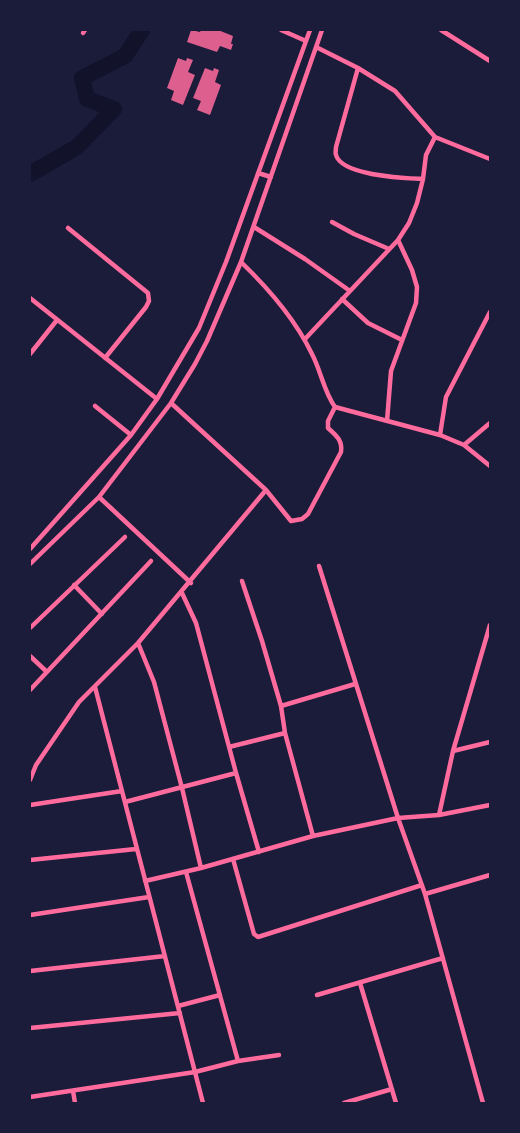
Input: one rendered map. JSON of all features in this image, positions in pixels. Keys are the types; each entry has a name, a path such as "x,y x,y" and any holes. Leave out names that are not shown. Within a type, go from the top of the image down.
{"street":[{"path":"282,30 306,41"},
{"path":"31,547 132,435 157,399 199,328 226,262 310,30"},
{"path":"30,564 99,497 171,404 195,364 208,340 241,262 322,30"},
{"path":"441,30 490,61"},
{"path":"316,47 358,68 395,91 435,136 490,159"},
{"path":"358,68 336,147 336,155 341,163 360,172 423,180"},
{"path":"305,339 398,240 410,223 418,203 426,155 435,136"},
{"path":"258,173 271,177"},
{"path":"332,222 389,249"},
{"path":"254,227 305,259 350,291"},
{"path":"68,228 148,294 149,302 146,307 105,358"},
{"path":"387,421 391,371 416,303 417,287 412,270 398,240"},
{"path":"241,262 266,287 305,339 318,364 331,402 335,407 440,435 464,445 490,466"},
{"path":"30,298 157,399"},
{"path":"342,299 368,323 402,340"},
{"path":"440,435 446,397 490,312"},
{"path":"30,354 57,320"},
{"path":"171,404 266,490 290,521 302,519 308,514 342,452 342,446 337,436 328,428 328,421 335,407"},
{"path":"96,406 132,435"},
{"path":"464,445 490,423"},
{"path":"30,780 36,765 79,702 138,644 266,490"},
{"path":"99,497 190,583"},
{"path":"30,628 124,537"},
{"path":"30,690 150,561"},
{"path":"320,566 355,684 398,818 425,894 483,1103"},
{"path":"242,580 281,706 286,733 313,836"},
{"path":"74,585 102,614"},
{"path":"182,592 196,622 259,852"},
{"path":"439,816 453,751 490,625"},
{"path":"138,644 154,682 201,868"},
{"path":"30,656 47,672"},
{"path":"281,706 355,684"},
{"path":"94,687 203,1103"},
{"path":"229,747 286,733"},
{"path":"453,751 490,742"},
{"path":"125,802 236,773"},
{"path":"30,805 122,791"},
{"path":"145,881 201,868 313,836 398,818 439,816 490,804"},
{"path":"30,860 136,849"},
{"path":"233,859 254,934 258,937 422,885"},
{"path":"186,872 238,1061"},
{"path":"425,894 490,875"},
{"path":"30,915 149,897"},
{"path":"30,971 165,956"},
{"path":"317,995 443,958"},
{"path":"360,983 396,1103"},
{"path":"178,1006 220,995"},
{"path":"30,1028 180,1014"},
{"path":"30,1097 195,1072 238,1061 279,1055"},
{"path":"344,1103 392,1089"},
{"path":"73,1091 75,1103"}],"building":[{"path":"191,30 200,32 201,30 218,30 233,36 231,50 220,46 217,52 187,42"},
{"path":"178,58 186,61 187,58 193,60 188,72 195,75 183,105 171,100 174,91 167,88"},
{"path":"205,68 213,71 214,68 219,70 215,82 221,85 210,115 197,110 201,101 193,98"}],"waterway":[{"path":"30,174 77,147 114,109 87,99 82,78 125,56 142,30"}]}
